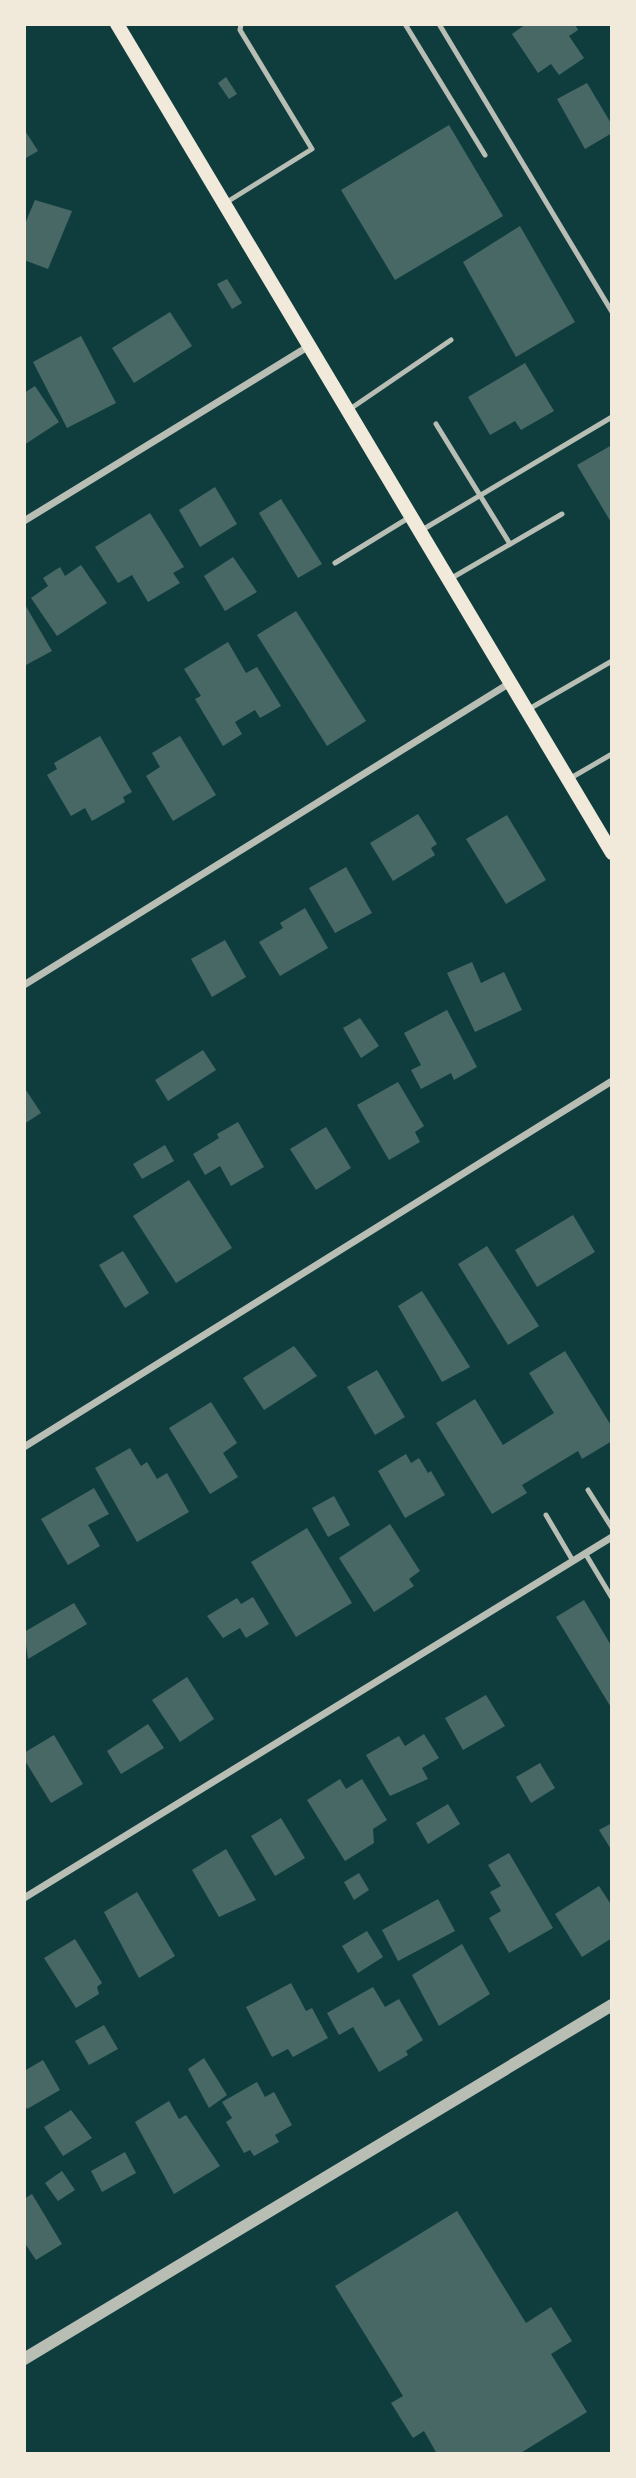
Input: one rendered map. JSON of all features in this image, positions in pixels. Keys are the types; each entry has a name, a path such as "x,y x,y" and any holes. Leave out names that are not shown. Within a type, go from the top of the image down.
{"main road":[{"path":"117,24 611,853"}],"street":[{"path":"24,521 309,346"},
{"path":"24,985 510,682"},
{"path":"24,1447 611,1081"},
{"path":"24,1898 611,1537"},
{"path":"24,2359 611,2005"}],"lane":[{"path":"224,204 312,149 240,30 241,24"},
{"path":"405,24 485,155"},
{"path":"439,24 611,312"},
{"path":"347,410 451,340"},
{"path":"419,531 611,417"},
{"path":"436,424 510,544"},
{"path":"448,580 562,514"},
{"path":"335,563 410,516"},
{"path":"527,711 611,661"},
{"path":"568,780 611,754"},
{"path":"588,1490 611,1528"},
{"path":"546,1515 573,1560"},
{"path":"585,1553 611,1598"}],"building":[{"path":"526,24 575,24 578,30 569,36 584,58 559,75 551,64 538,73 512,34"},
{"path":"226,77 237,94 229,99 218,83"},
{"path":"587,83 612,125 612,133 585,149 557,99"},
{"path":"449,125 503,216 395,280 341,190"},
{"path":"24,129 38,151 24,159"},
{"path":"35,200 72,211 48,269 24,260 24,226"},
{"path":"520,226 575,322 516,357 463,262"},
{"path":"227,279 242,303 232,309 217,284"},
{"path":"170,312 192,346 134,383 112,348"},
{"path":"81,336 116,403 67,428 33,362"},
{"path":"525,363 554,411 521,430 515,421 490,435 468,397"},
{"path":"35,386 59,422 24,445 24,393"},
{"path":"612,445 612,524 577,465"},
{"path":"215,487 237,524 200,547 179,510"},
{"path":"281,499 322,564 298,578 259,513"},
{"path":"150,513 184,567 173,573 180,583 148,602 132,575 118,583 95,547"},
{"path":"233,557 257,592 225,611 204,576"},
{"path":"81,565 107,603 57,636 31,598 48,586 43,578 60,567 65,576"},
{"path":"24,603 52,651 24,666"},
{"path":"296,611 366,721 327,746 257,635"},
{"path":"228,642 246,673 257,667 281,706 260,718 255,710 235,722 242,734 223,746 195,699 201,696 184,669"},
{"path":"100,736 132,792 123,797 125,802 92,821 85,808 71,816 47,775 57,769 54,763"},
{"path":"180,736 216,795 173,821 146,776 160,767 152,753"},
{"path":"418,814 437,844 431,848 435,855 393,881 370,843"},
{"path":"507,815 546,880 506,904 466,839"},
{"path":"346,867 372,913 335,933 309,888"},
{"path":"305,908 328,948 280,976 259,942 283,928 280,923"},
{"path":"225,940 246,977 212,997 191,959"},
{"path":"472,962 481,983 504,972 522,1010 475,1032 447,973"},
{"path":"447,1010 477,1067 454,1080 451,1073 421,1089 411,1070 421,1065 404,1033"},
{"path":"360,1018 379,1046 361,1058 343,1028"},
{"path":"203,1050 216,1070 168,1101 155,1080"},
{"path":"398,1082 424,1126 415,1132 420,1142 389,1160 357,1105"},
{"path":"24,1087 41,1113 24,1124"},
{"path":"238,1122 264,1167 231,1186 220,1166 205,1175 193,1154 219,1138 217,1134"},
{"path":"326,1127 351,1168 316,1190 290,1149"},
{"path":"165,1145 174,1161 142,1179 133,1164"},
{"path":"189,1180 232,1248 176,1283 133,1216"},
{"path":"573,1215 595,1252 537,1287 515,1250"},
{"path":"487,1246 539,1326 508,1345 458,1264"},
{"path":"123,1251 149,1293 125,1308 99,1265"},
{"path":"422,1291 470,1367 442,1382 398,1306"},
{"path":"294,1346 317,1376 264,1410 243,1378"},
{"path":"565,1351 612,1427 612,1441 582,1459 578,1451 522,1485 527,1493 492,1514 436,1423 475,1399 503,1445 554,1413 529,1373"},
{"path":"377,1370 405,1417 375,1435 347,1387"},
{"path":"211,1402 237,1443 223,1453 238,1477 210,1494 169,1428"},
{"path":"130,1448 141,1466 147,1462 157,1479 167,1473 189,1512 137,1542 95,1468"},
{"path":"406,1454 411,1463 419,1458 428,1473 431,1471 445,1495 405,1518 378,1471"},
{"path":"94,1488 109,1514 88,1525 100,1546 68,1565 41,1519"},
{"path":"334,1496 350,1525 328,1537 312,1508"},
{"path":"390,1524 420,1571 409,1579 414,1586 374,1612 339,1558"},
{"path":"307,1528 352,1603 296,1637 251,1562"},
{"path":"253,1597 269,1624 246,1638 240,1628 223,1638 207,1616 237,1598 241,1604"},
{"path":"584,1600 612,1647 612,1709 556,1617"},
{"path":"74,1603 87,1624 28,1659 24,1632"},
{"path":"187,1677 214,1719 180,1742 152,1700"},
{"path":"486,1695 505,1726 463,1750 445,1718"},
{"path":"148,1724 164,1748 121,1774 107,1751"},
{"path":"424,1734 439,1758 422,1768 428,1779 390,1796 366,1755 399,1736 405,1746"},
{"path":"54,1735 83,1784 51,1803 24,1759 24,1753"},
{"path":"540,1763 555,1788 531,1803 516,1777"},
{"path":"340,1779 346,1789 362,1779 387,1820 373,1829 374,1843 345,1861 307,1800"},
{"path":"448,1804 460,1824 428,1844 416,1823"},
{"path":"281,1818 305,1858 275,1876 251,1836"},
{"path":"612,1823 612,1851 599,1830"},
{"path":"226,1849 256,1900 219,1917 192,1870"},
{"path":"509,1853 553,1928 509,1953 489,1918 501,1911 490,1892 501,1886 488,1865"},
{"path":"359,1873 369,1890 354,1900 344,1882"},
{"path":"599,1886 612,1906 612,1938 582,1957 555,1914"},
{"path":"137,1892 175,1956 139,1978 104,1912"},
{"path":"438,1899 455,1931 398,1961 382,1930"},
{"path":"367,1931 383,1957 358,1973 342,1946"},
{"path":"75,1939 102,1983 97,1987 99,1994 76,2008 44,1958"},
{"path":"462,1944 490,1994 439,2026 412,1975"},
{"path":"291,1983 306,2011 312,2008 328,2038 293,2057 288,2049 272,2057 246,2007"},
{"path":"373,1987 385,2007 399,1999 423,2040 406,2051 408,2055 379,2072 353,2027 339,2035 327,2013"},
{"path":"104,2025 118,2049 89,2065 75,2041"},
{"path":"204,2058 227,2095 209,2108 188,2069"},
{"path":"43,2060 60,2090 27,2109 24,2104 24,2071"},
{"path":"257,2082 265,2097 274,2092 292,2125 275,2135 279,2142 254,2156 250,2150 244,2153 226,2122 232,2118 222,2102"},
{"path":"169,2101 179,2119 186,2115 220,2166 174,2194 135,2122"},
{"path":"71,2110 92,2138 63,2156 44,2127"},
{"path":"125,2152 136,2173 102,2192 91,2171"},
{"path":"62,2171 75,2190 58,2201 45,2183"},
{"path":"32,2194 62,2244 36,2260 24,2242 24,2199"},
{"path":"457,2211 526,2323 551,2307 572,2341 551,2354 587,2412 519,2454 437,2454 424,2431 413,2438 391,2403 403,2396 335,2286"}]}
